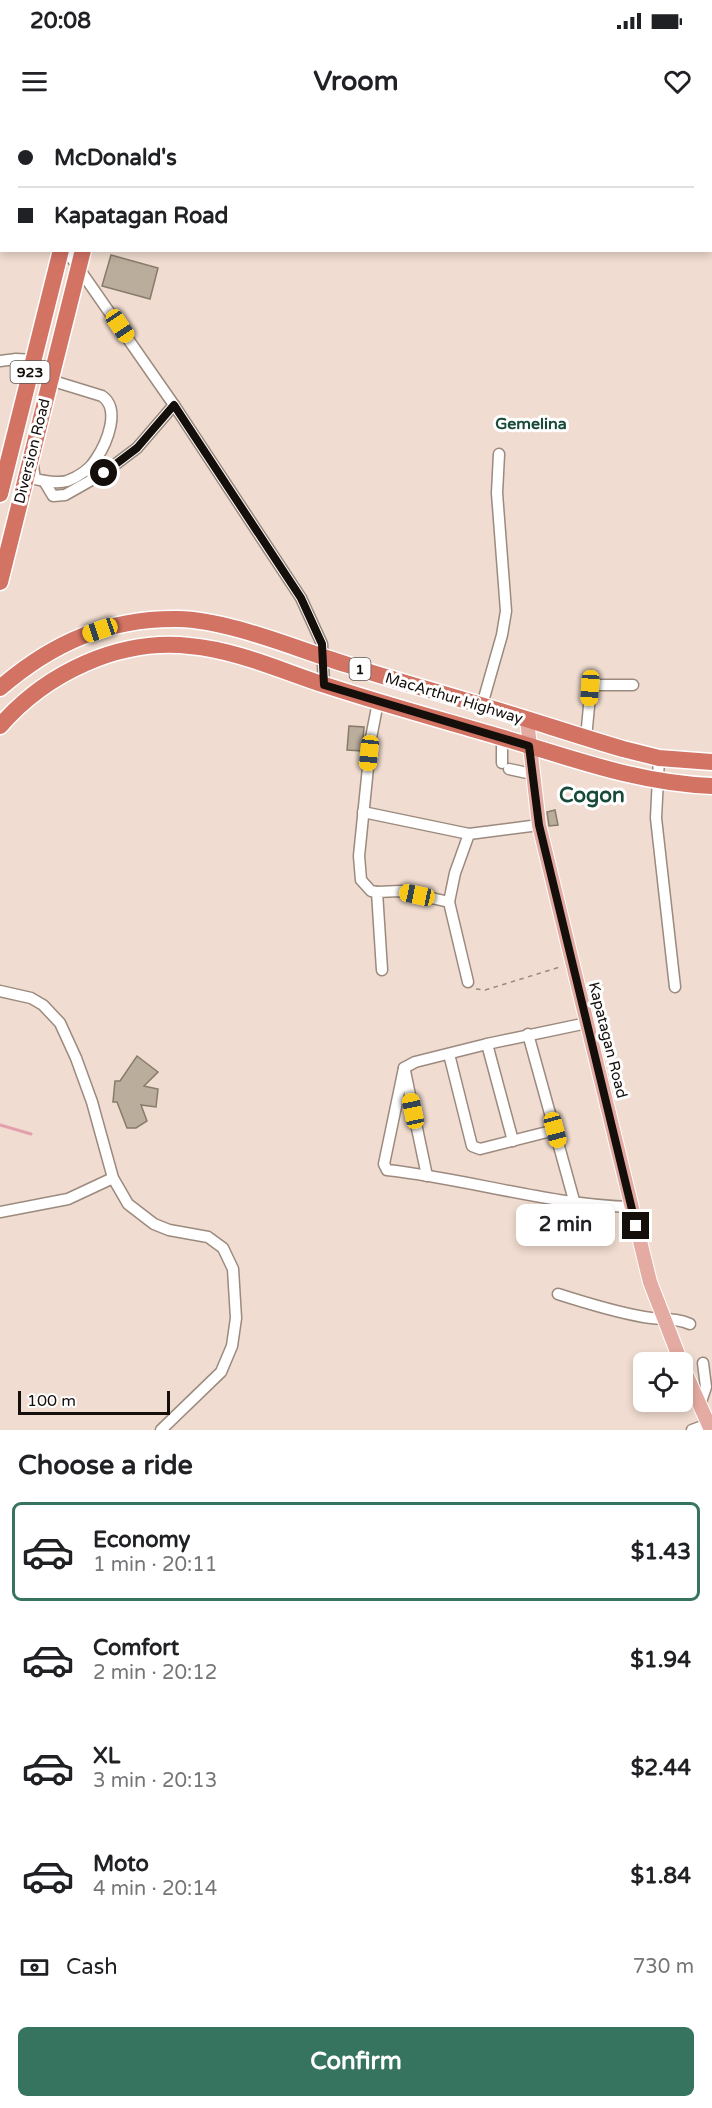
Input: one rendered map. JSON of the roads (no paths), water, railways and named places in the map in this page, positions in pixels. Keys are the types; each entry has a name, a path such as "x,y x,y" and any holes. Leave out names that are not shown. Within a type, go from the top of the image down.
{"highway":[{"name":"Diversion Road","path":"0,494 61,252"},
{"name":"Diversion Road","path":"0,582 81,259"},
{"name":"MacArthur Highway","path":"0,688 7,677 47,652 80,637 119,625 181,619 221,626 586,738 659,758 712,762"},
{"name":"MacArthur Highway","path":"0,726 35,692 65,673 100,658 144,647 190,646 216,651 615,772 657,782 712,786"}],"main road":[{"name":"Kapatagan Road","path":"527,720 539,825 650,1282 677,1352"},
{"name":"Kapatagan Road","path":"693,1389 710,1427"}],"street":[{"path":"81,259 301,598 319,636 324,658 324,685"},
{"path":"0,361 34,360"},
{"path":"32,453 34,479 60,483 82,473 95,460 110,426 111,408 108,400 102,396 50,380"},
{"path":"44,481 53,496 58,496 65,495 104,473 137,448 174,405"},
{"path":"482,705 502,635 506,611 497,494 499,454"},
{"path":"586,738 591,685 633,685"},
{"path":"378,702 371,738 363,812 359,856 361,880 371,891 401,891 449,902"},
{"path":"502,738 506,766 532,774"},
{"path":"659,758 656,818 675,987"},
{"path":"363,812 469,834 539,825"},
{"path":"468,982 449,902 455,873 469,834"},
{"path":"377,892 382,970"},
{"path":"0,991 31,998 43,1005 60,1023 92,1102 113,1178 128,1204 154,1224 169,1230 208,1237 223,1248 232,1269 236,1318 232,1346 221,1372 161,1430"},
{"path":"587,1023 487,1044 415,1062 404,1068 384,1164 387,1170 459,1180 576,1204 632,1207"},
{"path":"528,1034 576,1204"},
{"path":"487,1044 513,1141"},
{"path":"449,1054 472,1146 480,1149 555,1130"},
{"path":"404,1068 427,1176"},
{"path":"0,1212 68,1199 113,1178"},
{"path":"558,1294 645,1318 679,1319 690,1324"},
{"path":"700,1405 705,1388 703,1363"},
{"path":"692,1430 710,1427"}],"waterway":[{"path":"0,1125 31,1134"}],"district":[{"name":"Gemelina","path":"531,423"},
{"name":"Cogon","path":"592,795"}]}
